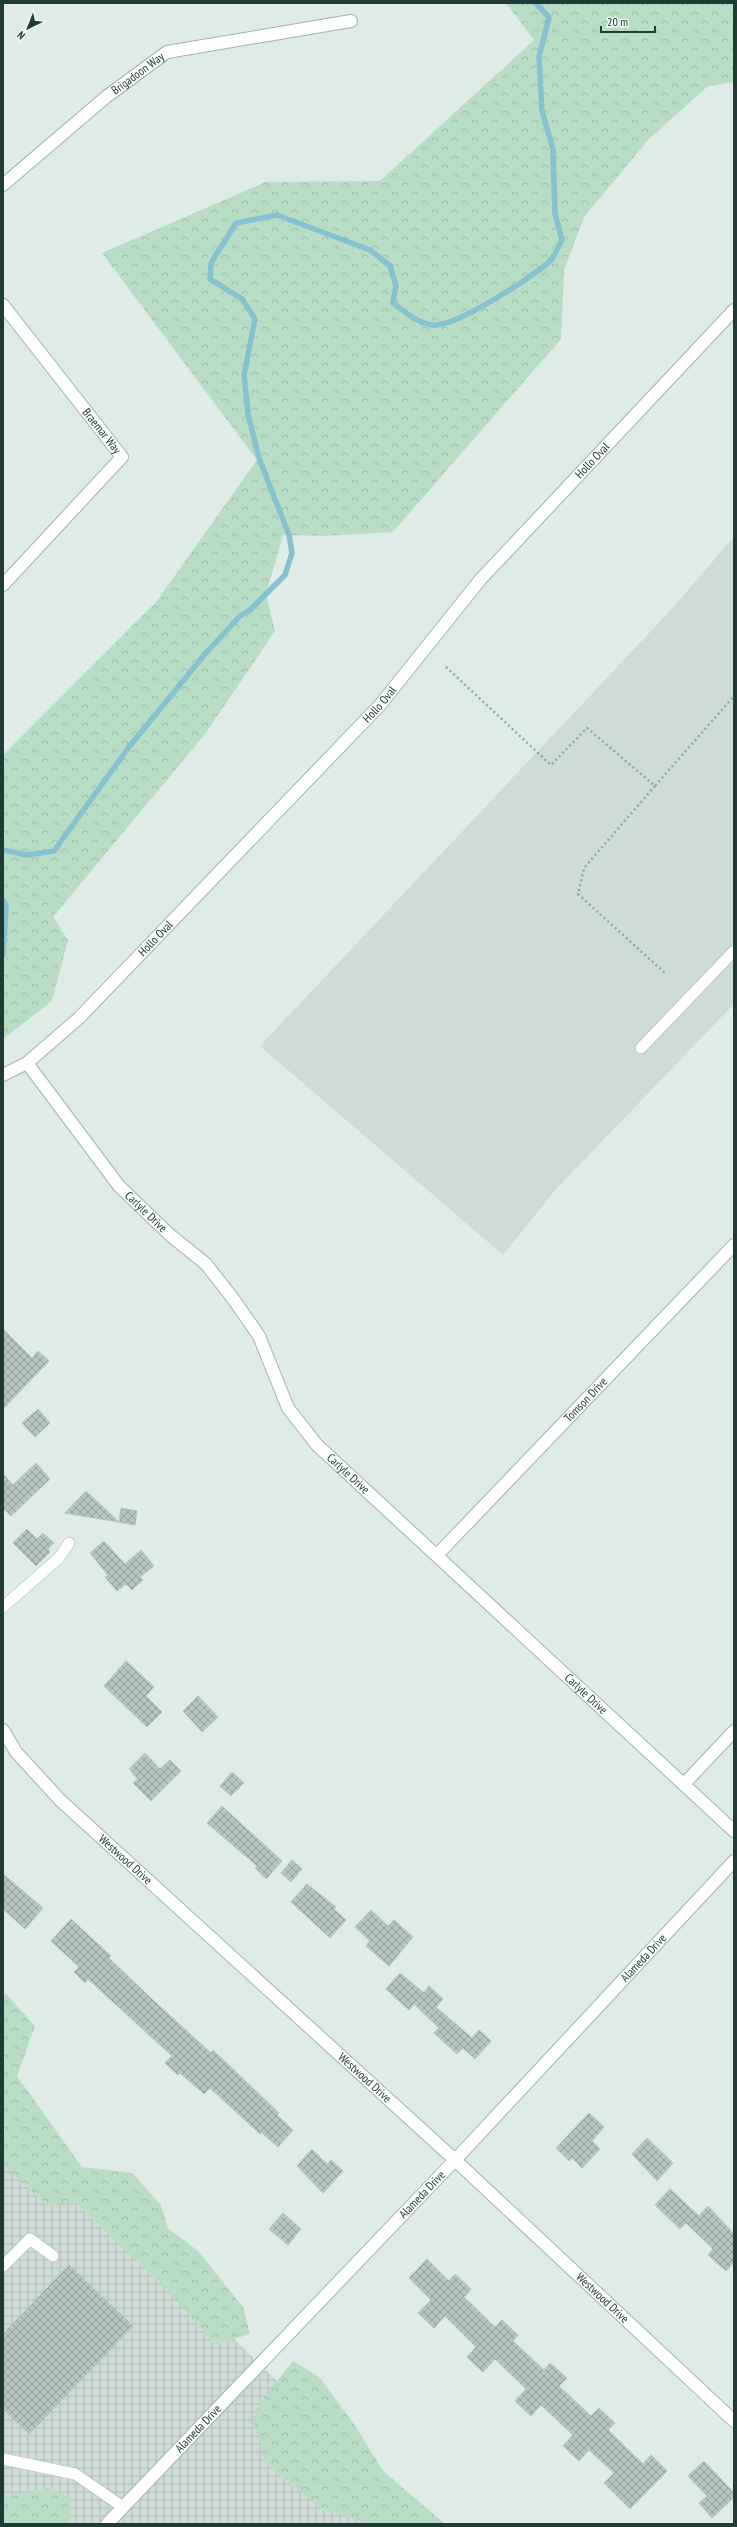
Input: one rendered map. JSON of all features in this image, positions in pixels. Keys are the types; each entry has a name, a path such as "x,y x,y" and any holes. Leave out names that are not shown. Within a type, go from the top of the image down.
{"street":[{"name":"Brigadoon Way","path":"3,185 106,97 167,52 351,21"},
{"name":"Braemar Way","path":"3,305 122,457 3,585"},
{"name":"Hollo Oval","path":"3,1075 27,1063 79,1018 380,705 480,580 734,310"},
{"name":"Carlyle Drive","path":"27,1063 119,1186 170,1235 206,1264 234,1300 259,1336 288,1408 317,1445 437,1554 734,1831"},
{"name":"Tomson Drive","path":"437,1554 734,1245"},
{"name":"Westwood Drive","path":"3,1730 16,1752 60,1800 455,2160 734,2421"},
{"path":"684,1784 734,1731"},
{"name":"Alameda Drive","path":"107,2524 455,2160 734,1861"}],"lane":[{"path":"641,1048 734,951"},
{"path":"3,1607 59,1558 69,1543"},
{"path":"3,2266 30,2239 53,2256"},
{"path":"3,2459 75,2474 123,2507"}],"path":[{"path":"446,667 551,765 587,728 655,786"},
{"path":"666,974 578,894 584,868 734,696"}],"shaded area":[{"path":"734,537 734,1004 557,1188 503,1255 260,1046 667,614"},
{"path":"3,2113 423,2524 3,2524"}],"green space":[{"path":"506,3 734,3 734,82 708,86 648,140 584,217 564,270 561,339 393,532 323,536 283,535 266,594 275,631 205,734 53,917 68,940 52,1001 3,1039 3,755 156,602 257,460 102,253 266,182 380,181 534,40"},
{"path":"3,1994 7,1995 35,2026 17,2076 82,2167 132,2173 161,2205 168,2228 198,2251 243,2307 250,2334 215,2345 168,2290 74,2202 47,2206 3,2164"},
{"path":"293,2361 319,2377 354,2424 383,2471 445,2524 370,2524 322,2509 266,2464 253,2419 259,2404"},
{"path":"50,2488 71,2498 70,2524 3,2524 3,2497"}],"building":[{"path":"3,1329 32,1358 38,1351 49,1361 3,1409"},
{"path":"38,1409 50,1423 35,1437 22,1423"},
{"path":"36,1463 50,1479 11,1516 3,1508 3,1474 13,1485"},
{"path":"86,1491 119,1522 65,1513"},
{"path":"121,1508 137,1511 135,1525 119,1522"},
{"path":"27,1529 37,1539 43,1533 54,1543 48,1549 50,1552 36,1566 13,1543"},
{"path":"104,1541 125,1564 141,1550 154,1566 140,1577 143,1580 132,1590 126,1584 117,1591 105,1577 108,1575 90,1553"},
{"path":"126,1661 154,1687 146,1696 162,1712 147,1727 104,1686"},
{"path":"198,1696 218,1717 202,1732 183,1711"},
{"path":"145,1753 160,1769 170,1760 181,1771 151,1801 133,1783 138,1779 129,1769"},
{"path":"232,1772 244,1783 231,1796 220,1786"},
{"path":"222,1806 282,1861 266,1879 255,1868 257,1866 207,1823"},
{"path":"292,1860 302,1869 291,1882 281,1873"},
{"path":"3,1874 43,1908 25,1929 3,1909"},
{"path":"307,1884 336,1907 334,1909 346,1920 330,1938 291,1902"},
{"path":"371,1910 388,1926 394,1920 413,1937 389,1966 366,1946 370,1941 355,1927"},
{"path":"71,1919 111,1956 109,1958 153,2000 211,2053 213,2050 279,2113 277,2115 293,2130 278,2147 261,2132 260,2134 210,2088 204,2094 180,2073 178,2075 165,2063 172,2056 88,1979 85,1983 74,1972 79,1967 51,1941"},
{"path":"400,1973 424,1993 429,1986 443,1999 436,2007 472,2038 479,2030 491,2041 475,2059 463,2048 457,2054 434,2033 439,2028 414,2004 409,2010 386,1989"},
{"path":"589,2113 604,2127 592,2141 600,2149 582,2168 572,2158 569,2161 556,2148"},
{"path":"647,2138 673,2163 657,2181 632,2154"},
{"path":"312,2149 327,2164 331,2160 343,2171 323,2193 297,2166"},
{"path":"670,2189 699,2216 708,2206 734,2234 734,2262 726,2271 708,2255 713,2249 686,2223 680,2229 655,2205"},
{"path":"283,2213 301,2229 288,2245 269,2229"},
{"path":"427,2259 449,2281 455,2274 471,2289 464,2297 495,2327 502,2320 518,2335 513,2341 544,2370 550,2363 567,2378 559,2386 591,2416 599,2408 615,2423 608,2430 643,2464 651,2455 667,2471 630,2509 604,2483 614,2473 589,2450 579,2461 563,2446 573,2435 541,2405 531,2416 515,2401 526,2389 495,2359 483,2372 467,2357 476,2347 445,2316 434,2328 418,2313 431,2300 409,2278"},
{"path":"69,2265 133,2326 29,2434 3,2409 3,2334"},
{"path":"704,2461 734,2493 734,2497 712,2518 699,2503 707,2496 688,2476"}],"waterway":[{"path":"3,850 27,855 54,851 129,747 205,654 240,616 250,610 285,575 292,553 289,535 259,458 248,414 244,375 255,319 242,299 210,279 211,263 236,223 277,215 370,250 390,266 396,285 393,303 416,320 432,325 443,324 458,319 475,310 511,289 550,261 562,240 555,214 553,149 542,111 539,57 549,17 535,3"},
{"path":"3,900 6,906 3,954"}]}
